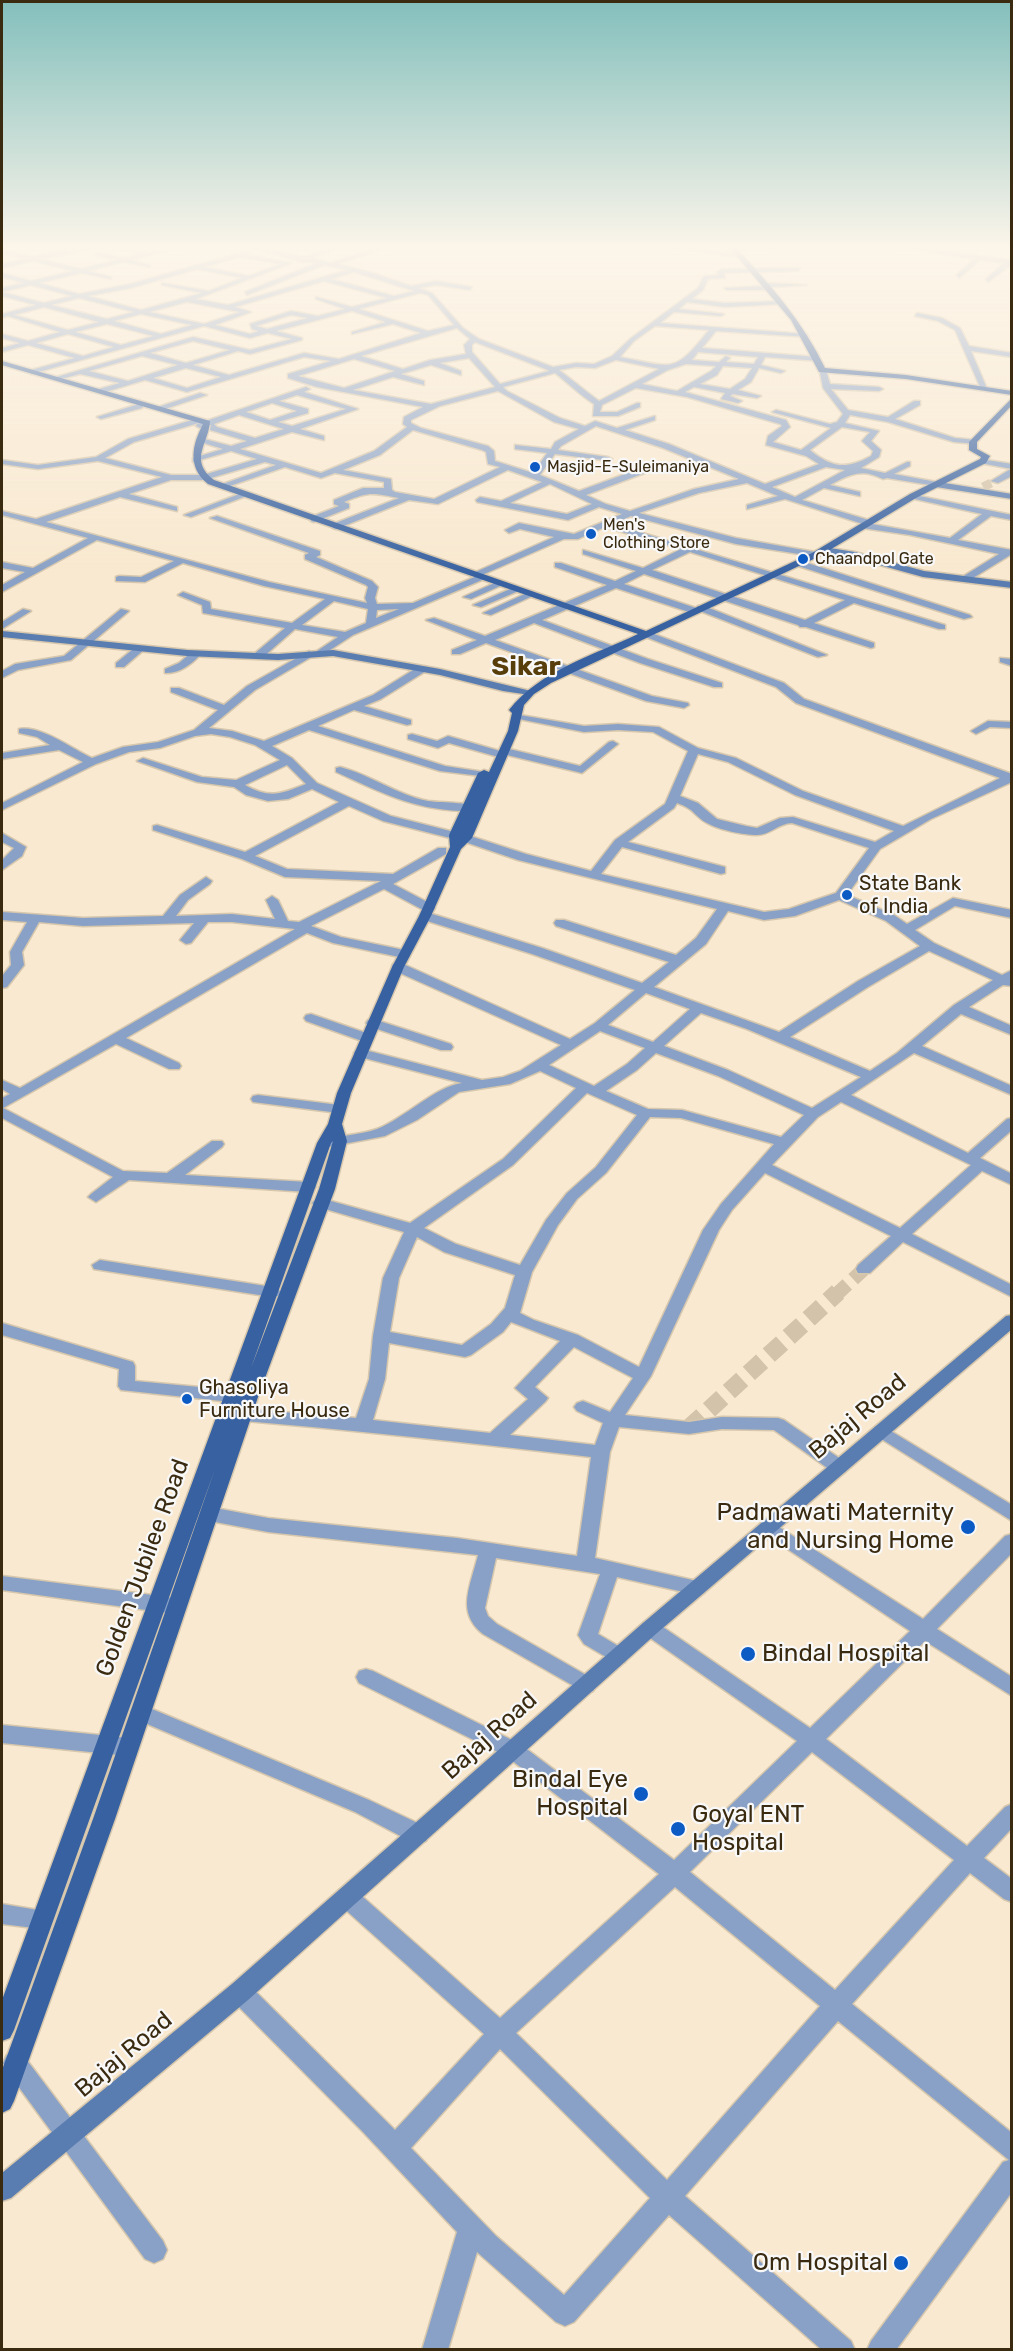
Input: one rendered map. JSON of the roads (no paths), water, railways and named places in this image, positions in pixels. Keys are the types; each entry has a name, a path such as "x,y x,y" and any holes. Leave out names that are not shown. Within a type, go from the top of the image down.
{"main road":[{"path":"818,359 822,370 885,375 1011,393"},
{"path":"2,365 102,391 202,424"},
{"path":"2,365 202,424"},
{"path":"500,753 510,714 530,692 612,649 798,563 867,525 913,496 983,461 986,456 973,450 973,442 1008,408 1011,400"},
{"path":"202,424 196,460 199,472 204,478 245,495 646,634"},
{"path":"2,2101 210,1514 233,1408 314,1195 361,1053 404,954 427,912 472,809 518,716 519,704"},
{"name":"Golden Jubilee Road","path":"2,2030 107,1745 156,1603 233,1408 272,1292 314,1195"}],"street":[{"path":"78,357 83,358"},
{"path":"34,372 87,357"},
{"path":"57,378 134,357"},
{"path":"155,357 249,381"},
{"path":"102,391 214,357"},
{"path":"228,357 234,358"},
{"path":"97,367 187,390 298,357"},
{"path":"322,357 338,360"},
{"path":"159,408 279,372 295,374 350,357"},
{"path":"354,357 402,371"},
{"path":"414,357 458,373"},
{"path":"343,390 431,362 461,357"},
{"path":"473,357 504,393 557,420 584,428"},
{"path":"516,357 553,370 598,403 604,402 666,368 685,362 757,366 782,371"},
{"path":"685,362 690,357"},
{"path":"678,393 711,375 723,364 726,357"},
{"path":"713,402 724,398 745,382 762,357"},
{"path":"787,357 818,359"},
{"path":"971,357 985,389"},
{"path":"666,368 615,358 595,366 576,365 433,407 409,417 407,424 411,428 485,448 490,451 491,462 550,481 600,504 631,514 736,541 855,555 924,574 1011,585"},
{"path":"114,362 125,365"},
{"path":"252,364 262,366"},
{"path":"136,368 184,383 217,373"},
{"path":"822,370 826,386 846,412 889,420 954,440 973,442"},
{"path":"81,372 129,383"},
{"path":"295,374 291,376 317,385 433,407"},
{"path":"393,374 421,383"},
{"path":"711,375 723,378"},
{"path":"734,380 745,382"},
{"path":"98,459 104,453 121,445 202,424 317,385"},
{"path":"634,385 678,393 786,424 786,427 768,441 769,443 809,454"},
{"path":"693,386 757,396"},
{"path":"826,386 879,389"},
{"path":"196,460 354,409 296,392"},
{"path":"724,398 792,418 830,426 840,424 875,431 866,441 877,450 875,457 825,486 791,498 750,507"},
{"path":"272,401 305,411"},
{"path":"270,422 330,402"},
{"path":"596,418 598,403"},
{"path":"889,420 917,403"},
{"path":"535,477 558,444 596,418 618,414 637,405"},
{"path":"101,417 139,406"},
{"path":"237,412 321,438"},
{"path":"846,412 840,424 823,440 805,450 809,454 825,464 883,477 980,489 1011,497"},
{"path":"596,418 618,430 650,440 791,498 867,525 1009,552"},
{"path":"618,430 652,418"},
{"path":"202,424 255,441"},
{"path":"200,439 321,476 377,453 411,428"},
{"path":"518,447 608,459"},
{"path":"2,462 38,467 98,459 126,464 170,477 204,478 265,459"},
{"path":"983,461 1011,467"},
{"path":"765,487 825,464"},
{"path":"883,477 907,464"},
{"path":"221,486 284,465"},
{"path":"314,519 346,506 337,502 360,492 388,491 435,502 496,471 507,468"},
{"path":"580,494 647,469"},
{"path":"336,471 384,480 389,483 388,491"},
{"path":"995,481 1011,472"},
{"path":"37,522 170,477"},
{"path":"509,531 519,526 575,537 697,491 748,480"},
{"path":"502,504 550,481"},
{"path":"825,486 857,494"},
{"path":"120,494 174,509"},
{"path":"188,515 245,495"},
{"path":"913,496 1011,518"},
{"path":"336,526 409,497"},
{"path":"480,500 568,517 600,504"},
{"path":"2,513 267,584 374,607 414,606"},
{"path":"951,541 989,513"},
{"path":"2,520 13,516"},
{"path":"214,518 317,553 308,557 369,583 373,588 369,598 374,607 371,624"},
{"path":"606,525 942,627"},
{"path":"321,653 346,635 414,606 563,536"},
{"path":"2,588 96,537"},
{"path":"456,652 719,538"},
{"path":"586,552 803,625 871,645"},
{"path":"965,579 1009,552"},
{"path":"118,579 142,580 183,560"},
{"path":"798,563 967,617"},
{"path":"2,565 32,572"},
{"path":"558,565 698,610 822,655"},
{"path":"468,597 502,583"},
{"path":"478,605 518,589"},
{"path":"803,625 880,590"},
{"path":"488,613 532,594"},
{"path":"183,596 207,604 206,610 211,612 346,635"},
{"path":"258,656 292,627 334,597"},
{"path":"2,626 26,611"},
{"path":"2,675 15,667 67,658 124,611"},
{"path":"431,620 650,699 684,705"},
{"path":"534,620 718,685"},
{"path":"2,634 197,653 278,657 321,653 422,669 530,692"},
{"path":"646,634 780,685 800,701 1011,778"},
{"path":"120,665 141,648"},
{"path":"169,671 183,665 197,653"},
{"path":"198,732 261,682 309,654"},
{"path":"264,746 378,697 422,669"},
{"path":"175,690 226,709"},
{"path":"354,707 407,722"},
{"path":"518,716 584,729 618,727 655,729 694,750 732,760 799,793 822,815 876,846"},
{"path":"976,731 988,724 1011,724"},
{"path":"307,726 444,769 488,775"},
{"path":"23,731 40,734 60,747 92,762"},
{"path":"2,807 92,762 127,749 160,745 198,732 232,734 264,746 288,760 313,785 346,803 409,826 522,857 764,916 791,914 840,896 876,846 927,817 1011,778"},
{"path":"412,736 438,745 448,739 500,753 582,770 613,744"},
{"path":"2,756 60,747"},
{"path":"594,875 619,843 670,806 694,750"},
{"path":"143,761 201,780 238,784 288,760"},
{"path":"340,770 407,800 472,809"},
{"path":"238,784 240,788 272,800 313,785"},
{"path":"673,798 694,805 713,822 746,830 763,830 789,820 822,815 906,831"},
{"path":"246,856 346,803"},
{"path":"157,828 246,856 290,874 389,881 427,912 782,1038 872,1076"},
{"path":"2,837 20,847 18,853 2,866"},
{"path":"619,843 722,870"},
{"path":"2,1104 304,927 442,851"},
{"path":"168,919 174,907 187,893 206,881"},
{"path":"840,896 890,918 929,946 1008,979"},
{"path":"272,900 284,924"},
{"path":"907,930 953,902 1011,914"},
{"path":"258,1099 335,1129 380,1132 412,1117 455,1088 505,1081 525,1074 598,1026 701,941 725,907"},
{"path":"2,916 34,920 131,922 232,918 304,927 338,939 404,954"},
{"path":"186,940 205,918"},
{"path":"2,984 18,966 16,952 34,920"},
{"path":"560,923 677,960"},
{"path":"782,1038 863,984 929,946"},
{"path":"398,967 570,1044"},
{"path":"585,1564 601,1452 613,1420 643,1376 711,1230 726,1207 784,1142 813,1114 912,1047 959,1008 1008,979"},
{"path":"362,1426 377,1379 381,1336 391,1278 413,1229 460,1193 508,1162 590,1090 632,1067 699,1008"},
{"path":"959,1008 1011,1031"},
{"path":"311,1018 367,1038"},
{"path":"373,1023 446,1047"},
{"path":"598,1026 723,1073 813,1114"},
{"path":"115,1038 174,1066"},
{"path":"912,1047 1011,1090"},
{"path":"361,1053 482,1084"},
{"path":"539,1065 590,1090 646,1113 681,1114 784,1142"},
{"path":"2,1084 19,1093"},
{"path":"841,1096 1011,1180"},
{"path":"2,1112 120,1175 171,1178 314,1195 413,1229 450,1248 524,1272"},
{"path":"381,1336 465,1351 497,1328 513,1310 524,1272 551,1223 572,1196 601,1170 646,1113"},
{"path":"864,1269 975,1162 1011,1122"},
{"path":"171,1178 217,1144"},
{"path":"763,1166 1011,1292"},
{"path":"96,1197 126,1175"},
{"path":"100,1265 272,1292"},
{"path":"509,1314 528,1324 572,1339 643,1376"},
{"name":"Bajaj Road","path":"2,2189 240,1992 650,1628 1010,1322"},
{"path":"2,1329 127,1366 127,1386 233,1408 362,1426 601,1452"},
{"path":"492,1441 539,1398 524,1388 572,1339"},
{"path":"583,1407 613,1420 689,1428 722,1423 778,1424 839,1467"},
{"path":"881,1431 1011,1514"},
{"path":"210,1514 268,1525 488,1550 585,1564 697,1588"},
{"path":"768,1527 1011,1688"},
{"path":"395,2148 500,2033 675,1873 925,1629 1011,1541"},
{"path":"488,1550 475,1608 480,1621 586,1685"},
{"path":"611,1568 588,1635 618,1656"},
{"path":"2,1583 177,1606"},
{"path":"650,1628 810,1739 1011,1893"},
{"path":"366,1677 513,1750 675,1873 1011,2149"},
{"path":"140,1712 362,1806 418,1834"},
{"path":"2,1734 129,1747"},
{"path":"240,1992 471,2228 565,2313 668,2198 836,2003 1011,1814"},
{"path":"347,1897 500,2033 668,2198 842,2349"},
{"path":"2,1914 42,1919"},
{"path":"15,2063 154,2250"},
{"path":"880,2349 1011,2171"},
{"path":"435,2349 471,2228"}],"tunnel":[{"path":"983,487 995,481"},
{"path":"837,1294 864,1269"},
{"path":"689,1428 838,1292"}],"place":[{"name":"Masjid-E-Suleimaniya","path":"535,467"},
{"name":"Men's Clothing Store","path":"591,534"},
{"name":"Chaandpol Gate","path":"803,559"},
{"name":"State Bank of India","path":"847,895"},
{"name":"Ghasoliya Furniture House","path":"187,1399"},
{"name":"Padmawati Maternity and Nursing Home","path":"968,1527"},
{"name":"Bindal Hospital","path":"748,1654"},
{"name":"Bindal Eye Hospital","path":"641,1794"},
{"name":"Goyal ENT Hospital","path":"678,1829"},
{"name":"Om Hospital","path":"901,2263"}],"district":[{"name":"Sikar","path":"526,667"}]}
